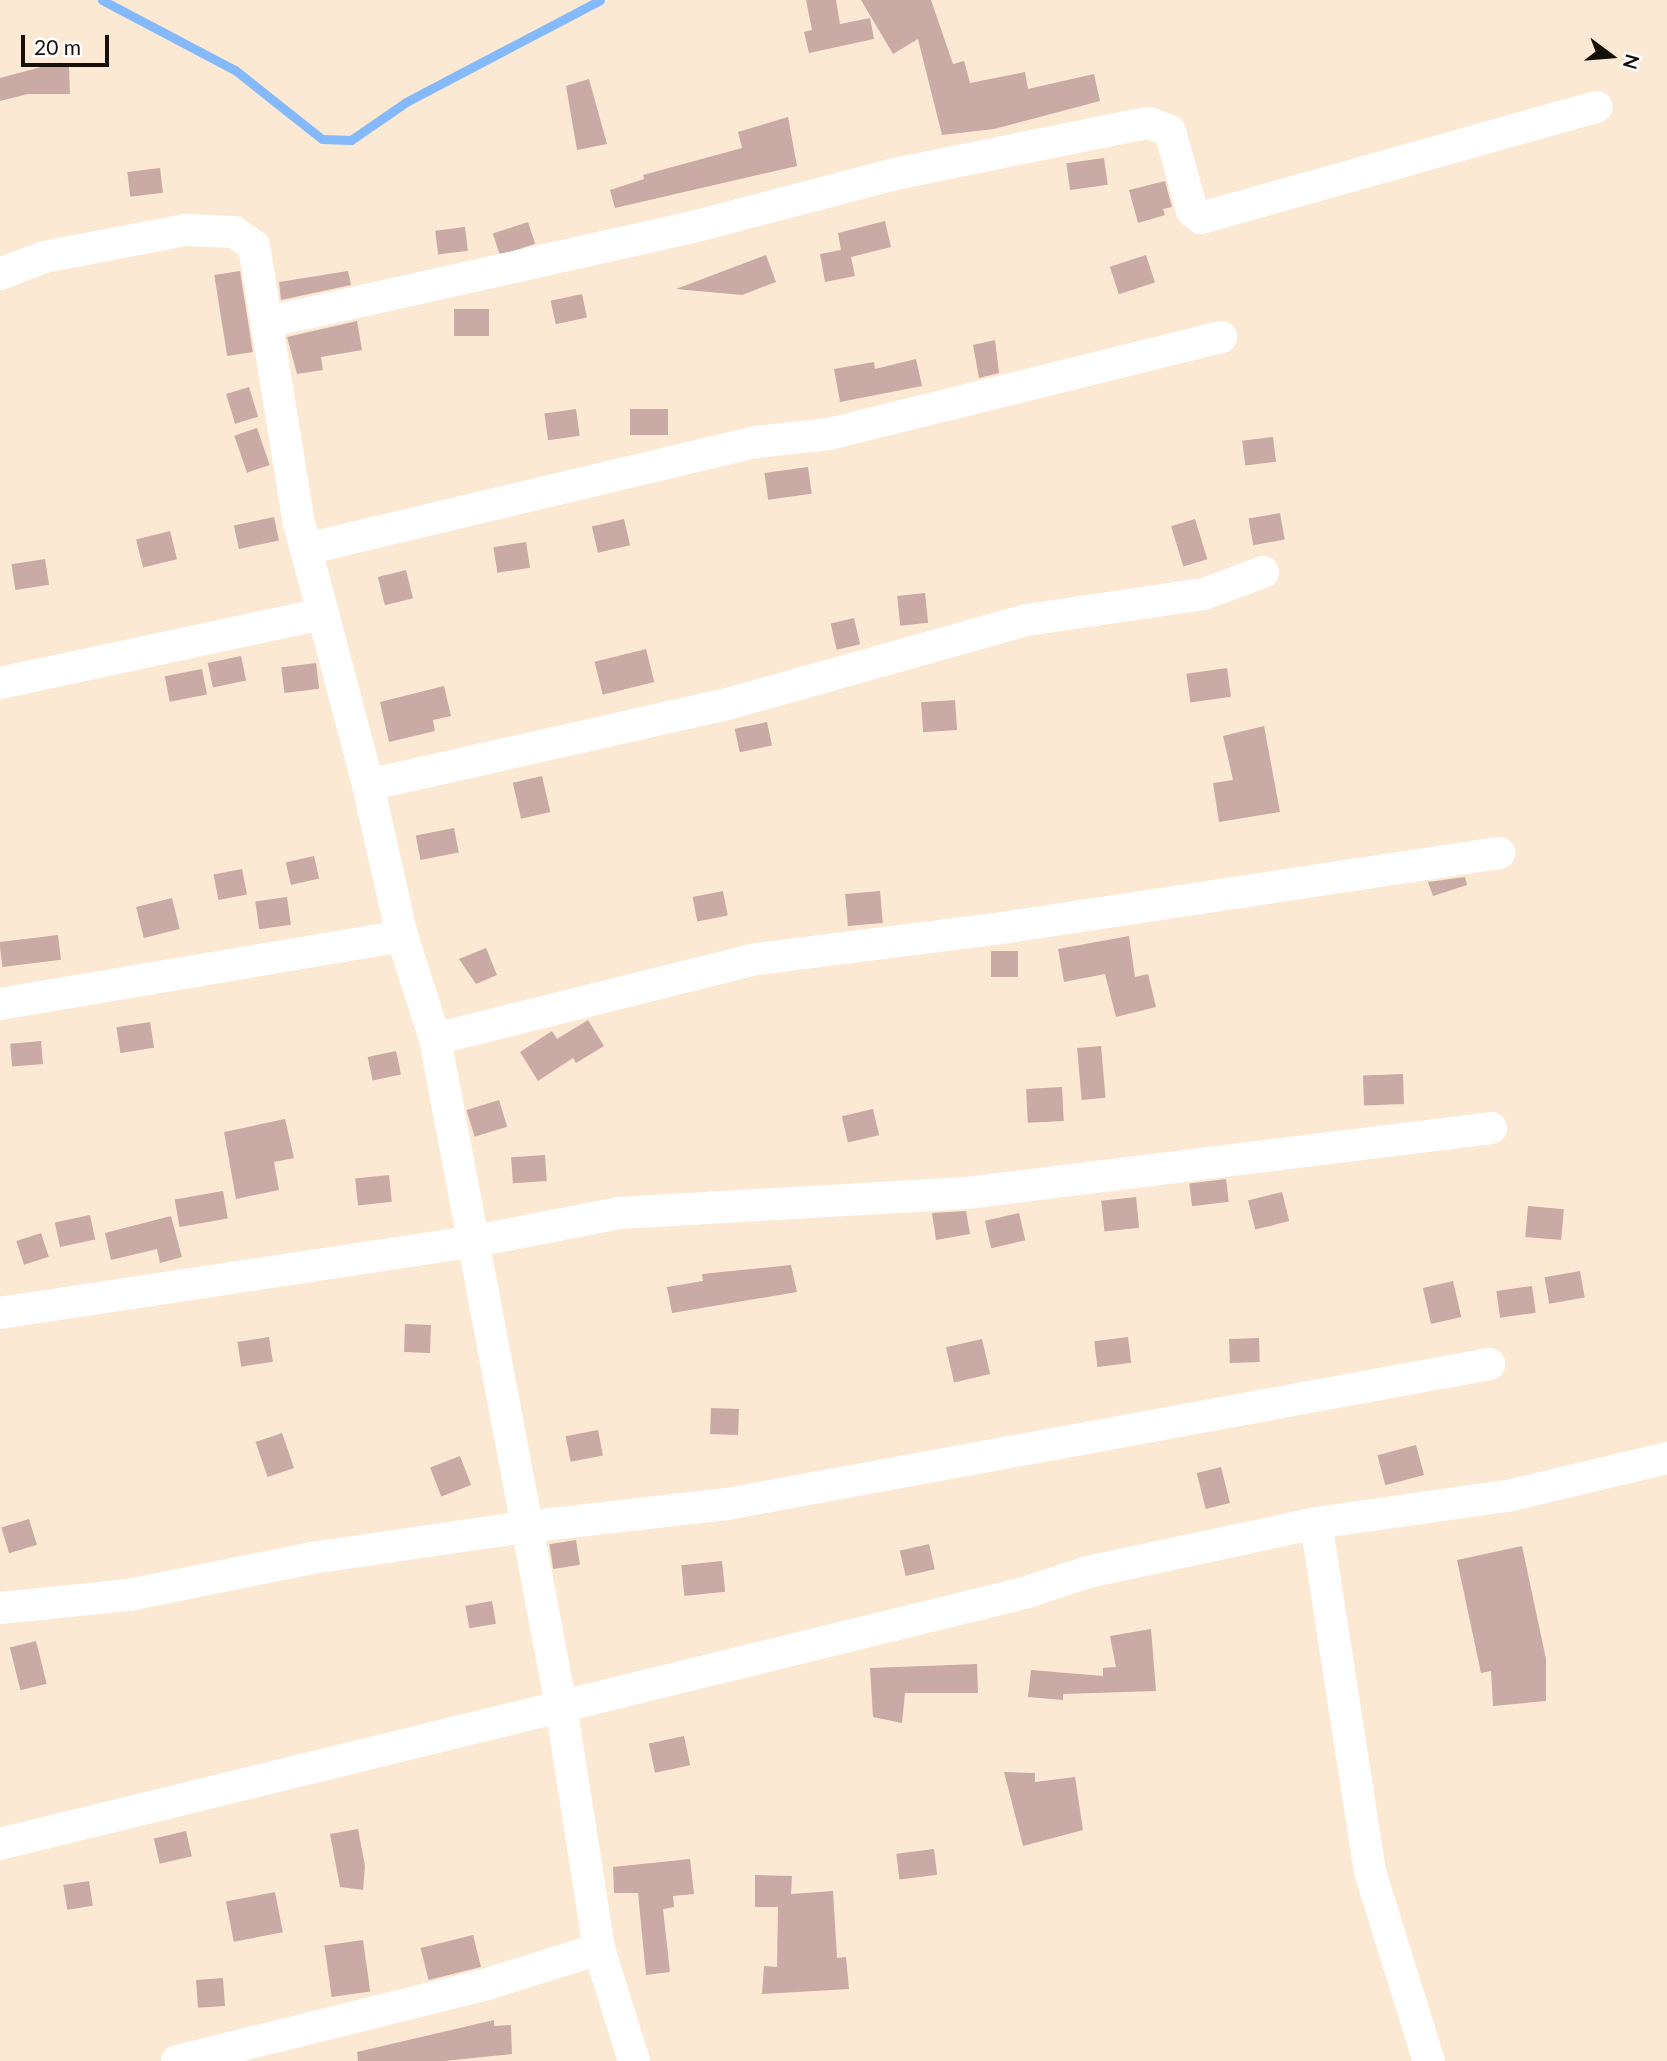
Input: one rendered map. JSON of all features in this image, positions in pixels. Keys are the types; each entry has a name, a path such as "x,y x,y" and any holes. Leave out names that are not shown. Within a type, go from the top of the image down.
{"street":[{"path":"268,322 689,228 895,174 1149,123 1170,131 1192,211 1201,218 1597,107"},
{"path":"0,274 44,257 185,229 219,229 246,237 254,246 306,549 369,785 402,936 435,1039 470,1242 561,1706 599,1949 634,2061"},
{"path":"306,549 757,442 830,434 1221,337"},
{"path":"369,785 731,703 1027,620 1204,594 1263,572"},
{"path":"0,683 322,614"},
{"path":"435,1039 757,959 995,929 1499,853"},
{"path":"0,1003 402,936"},
{"path":"0,1313 470,1242 619,1213 967,1193 1491,1128"},
{"path":"0,1608 129,1595 312,1558 525,1527 727,1504 1489,1364"},
{"path":"0,1844 1024,1593 1088,1572 1317,1523 1512,1495 1667,1458"},
{"path":"1317,1523 1370,1872 1429,2061"},
{"path":"177,2061 484,1985 599,1949"}],"building":[{"path":"806,0 836,0 840,24 870,18 874,39 809,53 804,32 812,30"},
{"path":"861,0 931,0 953,64 964,61 970,83 1025,72 1028,89 1094,74 1100,101 994,129 942,135 918,39 893,54"},
{"path":"41,67 69,67 70,94 28,94 0,101 0,78"},
{"path":"589,79 607,144 577,150 566,86"},
{"path":"788,117 797,166 615,208 610,190 644,179 643,175 742,148 738,132"},
{"path":"1104,158 1108,185 1070,190 1066,163"},
{"path":"160,168 163,193 130,197 127,172"},
{"path":"1165,181 1172,207 1163,209 1165,215 1138,223 1129,190"},
{"path":"885,221 891,247 851,257 855,276 825,282 820,254 841,250 838,233"},
{"path":"528,222 535,244 500,255 493,233"},
{"path":"465,227 468,251 438,254 435,231"},
{"path":"766,255 776,282 742,295 676,289"},
{"path":"1146,255 1155,283 1119,294 1110,267"},
{"path":"240,271 253,352 227,356 214,275"},
{"path":"348,271 351,285 281,300 279,282"},
{"path":"582,294 587,317 556,324 551,301"},
{"path":"454,309 489,309 489,336 454,336"},
{"path":"357,321 362,350 321,357 323,370 297,374 287,337"},
{"path":"995,340 999,373 979,378 973,345"},
{"path":"916,359 922,386 840,402 834,369 874,362 875,369"},
{"path":"249,387 258,417 235,424 226,394"},
{"path":"576,409 580,436 548,440 544,413"},
{"path":"630,409 668,409 668,435 630,435"},
{"path":"257,428 270,465 247,473 234,436"},
{"path":"1273,437 1276,462 1245,466 1242,441"},
{"path":"808,467 812,494 768,500 764,473"},
{"path":"1280,513 1285,540 1253,545 1248,519"},
{"path":"274,517 279,540 239,549 234,526"},
{"path":"624,519 630,545 598,553 592,526"},
{"path":"1195,519 1207,559 1183,566 1171,526"},
{"path":"170,531 177,559 143,568 136,539"},
{"path":"526,542 530,568 497,573 493,547"},
{"path":"45,559 49,585 15,590 11,564"},
{"path":"406,570 413,598 385,605 378,577"},
{"path":"925,593 928,623 900,626 897,596"},
{"path":"854,618 860,644 837,650 831,623"},
{"path":"646,649 654,682 603,695 595,662"},
{"path":"241,656 246,680 213,688 208,663"},
{"path":"316,663 319,689 284,693 281,667"},
{"path":"1227,668 1231,697 1190,702 1186,674"},
{"path":"202,669 207,695 170,702 165,676"},
{"path":"444,686 451,716 433,720 435,731 389,742 380,702"},
{"path":"955,700 957,730 923,732 921,702"},
{"path":"767,722 772,745 740,752 735,729"},
{"path":"1264,726 1280,812 1219,822 1213,783 1233,780 1223,736"},
{"path":"542,776 550,812 521,819 513,783"},
{"path":"454,828 459,853 420,860 416,835"},
{"path":"314,856 319,878 291,885 286,863"},
{"path":"242,869 247,895 218,900 214,875"},
{"path":"1465,877 1467,885 1433,896 1428,882"},
{"path":"723,891 728,916 697,921 693,897"},
{"path":"880,891 883,923 848,926 845,894"},
{"path":"287,897 291,925 259,929 255,901"},
{"path":"172,898 180,929 144,938 136,907"},
{"path":"58,935 61,960 2,967 0,942"},
{"path":"1129,936 1135,977 1148,974 1156,1007 1116,1017 1105,974 1064,982 1058,949"},
{"path":"486,948 497,975 476,984 459,959"},
{"path":"991,951 1018,951 1018,977 991,977"},
{"path":"588,1020 604,1046 576,1063 573,1058 538,1081 520,1052 552,1031 557,1039"},
{"path":"150,1022 154,1048 120,1053 116,1027"},
{"path":"41,1041 43,1064 12,1067 10,1044"},
{"path":"1101,1046 1106,1098 1082,1100 1077,1048"},
{"path":"396,1051 401,1074 373,1081 368,1057"},
{"path":"1403,1074 1404,1104 1364,1105 1363,1075"},
{"path":"1062,1087 1064,1121 1028,1123 1026,1089"},
{"path":"499,1100 507,1127 475,1137 466,1110"},
{"path":"873,1109 879,1135 848,1143 842,1116"},
{"path":"285,1119 294,1158 274,1162 279,1190 236,1199 224,1132"},
{"path":"545,1155 547,1181 513,1183 511,1157"},
{"path":"389,1175 392,1202 358,1205 355,1179"},
{"path":"1226,1179 1229,1202 1192,1206 1189,1184"},
{"path":"223,1191 228,1219 180,1227 175,1200"},
{"path":"1282,1192 1289,1221 1255,1230 1248,1200"},
{"path":"1136,1197 1139,1228 1104,1231 1101,1201"},
{"path":"1528,1206 1564,1209 1561,1240 1525,1237"},
{"path":"966,1211 970,1234 936,1240 932,1213"},
{"path":"1019,1213 1025,1240 991,1248 985,1221"},
{"path":"90,1215 95,1239 60,1247 55,1222"},
{"path":"171,1216 182,1257 160,1263 157,1249 111,1260 105,1233"},
{"path":"41,1233 49,1257 24,1265 16,1241"},
{"path":"791,1265 797,1292 672,1313 667,1287 703,1281 702,1274"},
{"path":"1580,1271 1585,1298 1549,1304 1545,1277"},
{"path":"1453,1281 1461,1317 1431,1324 1423,1288"},
{"path":"1532,1286 1536,1313 1500,1318 1496,1291"},
{"path":"405,1324 431,1325 430,1353 404,1352"},
{"path":"269,1337 273,1362 241,1367 237,1342"},
{"path":"1128,1337 1131,1363 1097,1367 1094,1341"},
{"path":"1259,1338 1260,1362 1230,1363 1229,1339"},
{"path":"982,1339 990,1374 954,1382 946,1347"},
{"path":"711,1408 739,1409 738,1435 710,1434"},
{"path":"598,1430 603,1456 571,1462 566,1436"},
{"path":"282,1433 294,1468 268,1477 256,1442"},
{"path":"1416,1445 1424,1475 1385,1485 1377,1455"},
{"path":"460,1456 471,1485 441,1496 430,1467"},
{"path":"1221,1467 1230,1503 1206,1509 1197,1473"},
{"path":"29,1519 37,1545 9,1553 1,1527"},
{"path":"576,1540 580,1565 553,1569 549,1544"},
{"path":"929,1544 935,1569 906,1576 900,1551"},
{"path":"1522,1546 1546,1659 1546,1701 1493,1706 1491,1671 1481,1673 1457,1560"},
{"path":"722,1561 725,1592 684,1596 681,1565"},
{"path":"492,1601 496,1624 469,1628 465,1606"},
{"path":"1151,1629 1156,1691 1063,1694 1063,1700 1028,1697 1031,1670 1103,1676 1103,1668 1116,1667 1110,1636"},
{"path":"36,1641 47,1684 20,1690 10,1648"},
{"path":"977,1664 978,1693 905,1693 902,1723 873,1717 870,1668"},
{"path":"684,1736 690,1765 655,1773 649,1743"},
{"path":"1004,1772 1035,1773 1035,1782 1075,1777 1083,1830 1023,1846"},
{"path":"358,1829 365,1866 363,1890 340,1887 330,1834"},
{"path":"186,1831 192,1856 160,1864 154,1838"},
{"path":"934,1849 937,1875 899,1879 896,1854"},
{"path":"690,1859 694,1894 673,1896 674,1907 663,1909 670,1972 646,1975 638,1893 614,1893 613,1867"},
{"path":"755,1875 792,1876 791,1894 833,1891 837,1958 846,1957 849,1989 762,1994 764,1966 777,1967 778,1907 755,1907"},
{"path":"89,1881 93,1906 67,1910 63,1885"},
{"path":"275,1892 283,1932 234,1942 226,1902"},
{"path":"473,1935 481,1967 429,1980 421,1948"},
{"path":"363,1940 370,1991 332,1997 324,1945"},
{"path":"223,1978 225,2006 198,2008 196,1980"},
{"path":"494,2020 494,2026 511,2025 512,2054 444,2061 358,2061 357,2052"}],"waterway":[{"path":"102,0 235,70 322,139 351,140 406,102 600,0"}]}
